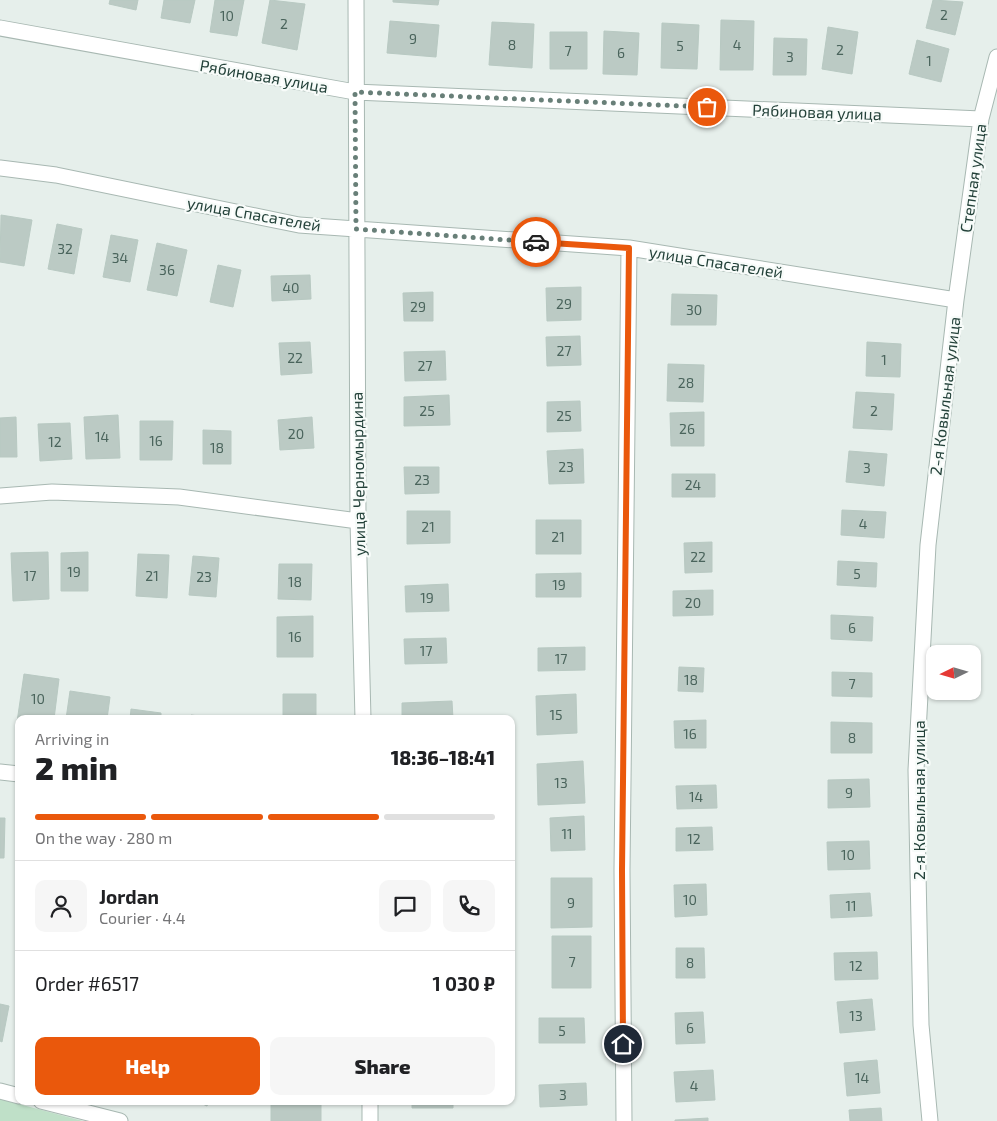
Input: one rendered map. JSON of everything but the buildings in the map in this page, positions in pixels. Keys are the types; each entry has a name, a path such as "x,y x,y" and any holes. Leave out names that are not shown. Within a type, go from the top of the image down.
{"street":[{"name":"улица Черномырдина","path":"356,0 358,521 362,715"},
{"name":"Рябиновая улица","path":"0,28 355,92 981,119"},
{"name":"Степная улица","path":"956,300 981,119 997,57"},
{"name":"улица Спасателей","path":"0,168 56,175 299,226 629,248 956,300"},
{"path":"624,1121 622,870 629,248"},
{"name":"2-я Ковыльная улица","path":"930,1121 921,1025 916,770 928,545 956,300"},
{"path":"0,496 52,492 179,497 358,521"},
{"path":"0,772 15,774"},
{"path":"0,1091 15,1095"},
{"path":"57,1105 120,1121"},
{"path":"370,1105 370,1121"}],"green space":[{"path":"0,1099 15,1103 15,1105 23,1105 83,1121 0,1121"}],"way so far":[{"path":"536,242 356,229 355,92 707,107"}],"route":[{"path":"536,242 629,248 622,870 623,1044"}]}
